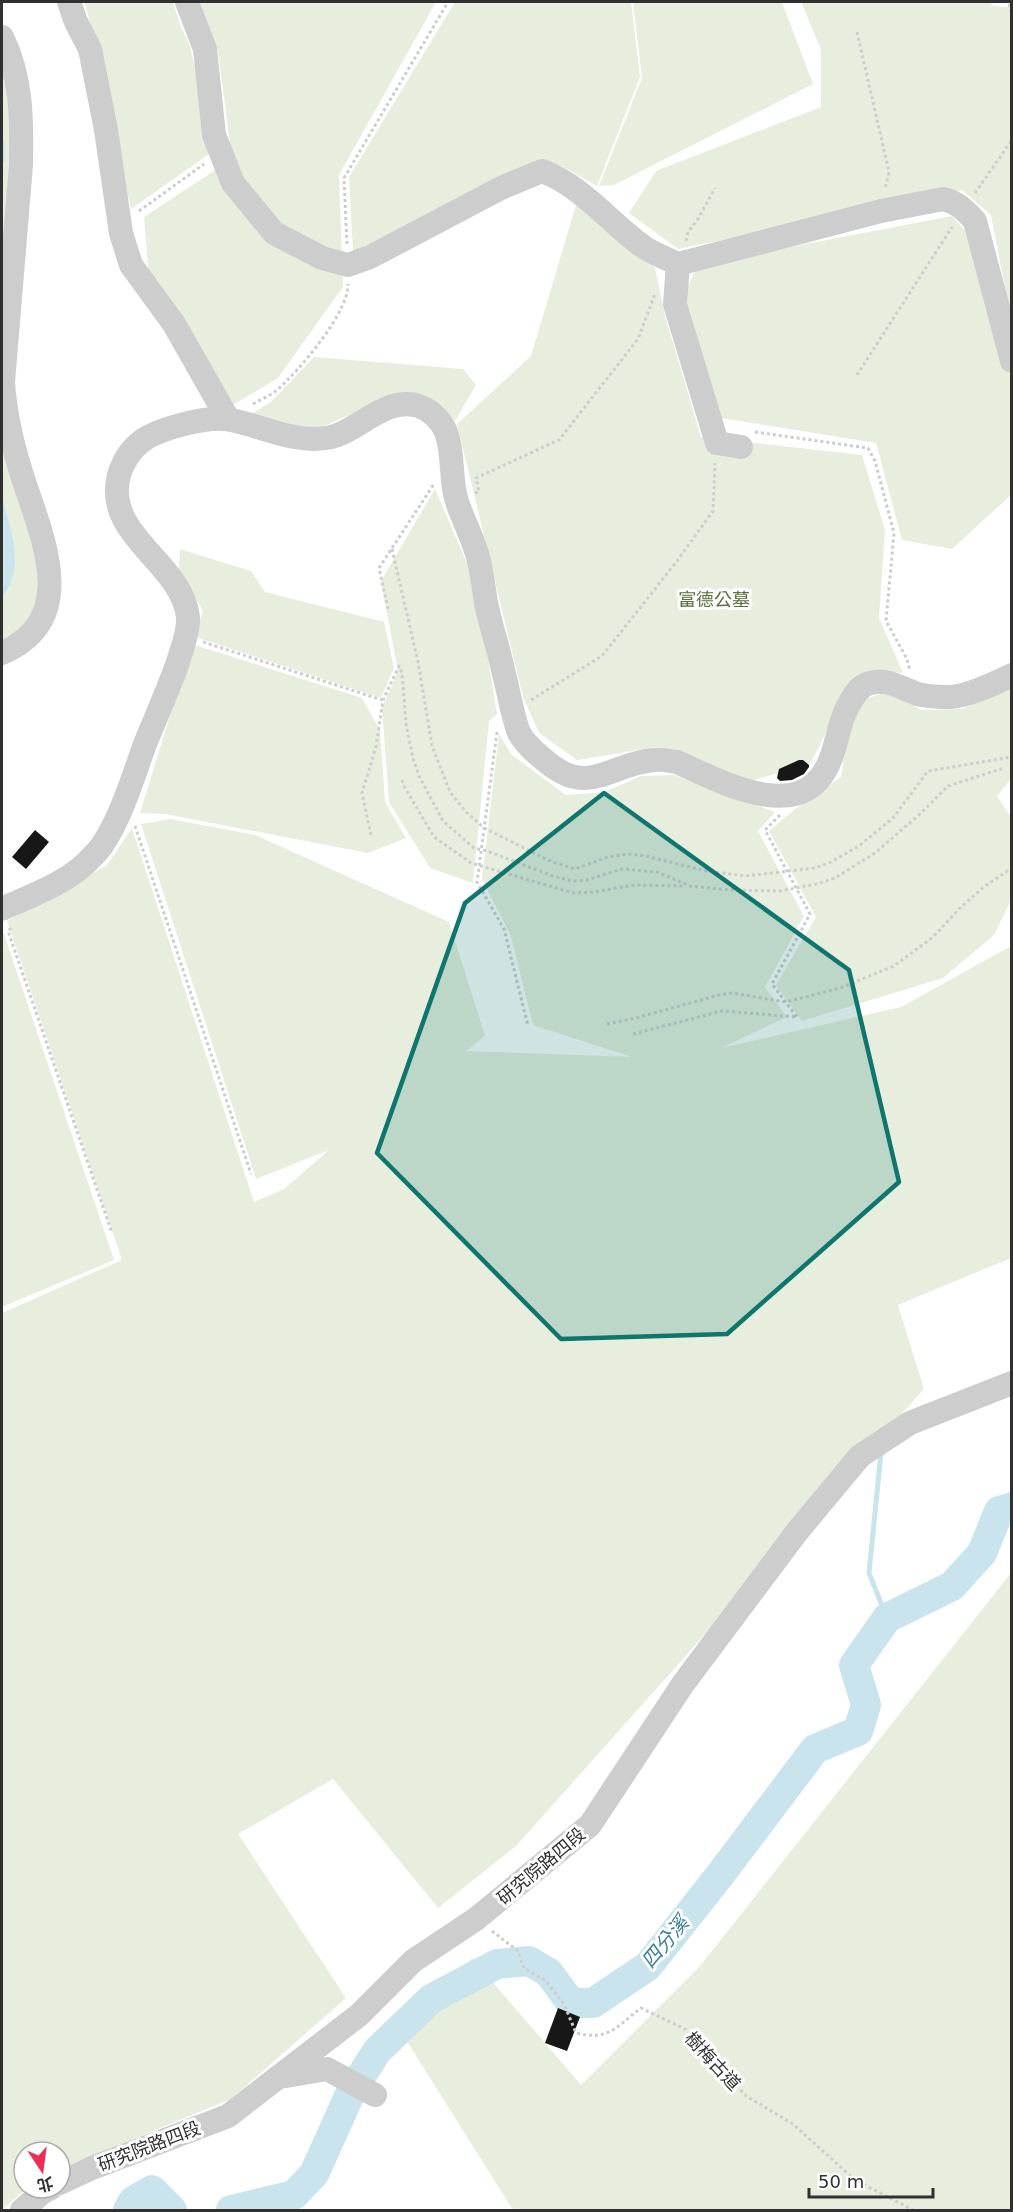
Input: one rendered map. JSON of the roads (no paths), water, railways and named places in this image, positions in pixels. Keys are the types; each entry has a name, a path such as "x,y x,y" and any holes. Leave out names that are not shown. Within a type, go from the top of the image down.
{"street":[{"path":"69,2 90,49"},
{"path":"83,2 106,130 121,233 131,265 174,324 228,419"},
{"path":"187,2 205,49 214,135 233,183 274,233 322,258 348,265 370,257 503,187 542,171 561,178 642,246 678,264 881,211 954,204 975,221 1011,361"},
{"path":"2,37 19,87 22,135 3,382 4,403 20,469 44,542 51,583 44,615 21,642 2,653"},
{"path":"678,264 675,304 717,443 743,439"},
{"path":"8,917 88,862 103,845 124,798 185,636 187,613 178,591 124,521 118,502 117,484 122,466 132,450 147,438 168,429 196,422 228,419 266,431 318,439 334,437 381,411 398,406 414,404 428,410 439,420 446,432 450,449 456,498 479,559 512,712 523,741 557,770 569,776 592,778 642,762 665,760 677,762 753,792 781,796 794,794 808,789 825,771 831,760 842,717 855,694 864,685 877,681 895,683 916,694 952,697 990,685 1011,675"},
{"name":"研究院路四段","path":"72,2178 92,2168 228,2116 359,2015 413,1961 476,1919 590,1825 683,1684 796,1533 860,1456 910,1423 1011,1383"},
{"path":"280,2077 327,2068 375,2095"},
{"path":"22,2211 34,2200"}],"water":[{"path":"2,497 12,536 15,561 9,586 2,598"}],"waterway":[{"path":"2,142 2,161"},
{"path":"881,1453 869,1573 887,1618"},
{"name":"四分溪","path":"231,2210 294,2195 314,2174 351,2092 377,2051 431,1999 497,1964 529,1961 549,1973 571,2003 593,2003 648,1966 815,1749 858,1731 866,1705 854,1665 887,1618 952,1586 982,1553 999,1511 1012,1507"},
{"name":"四分溪","path":"128,2210 133,2201 152,2190 172,2210"}],"park label":[{"name":"富德公墓","path":"714,599"}]}
